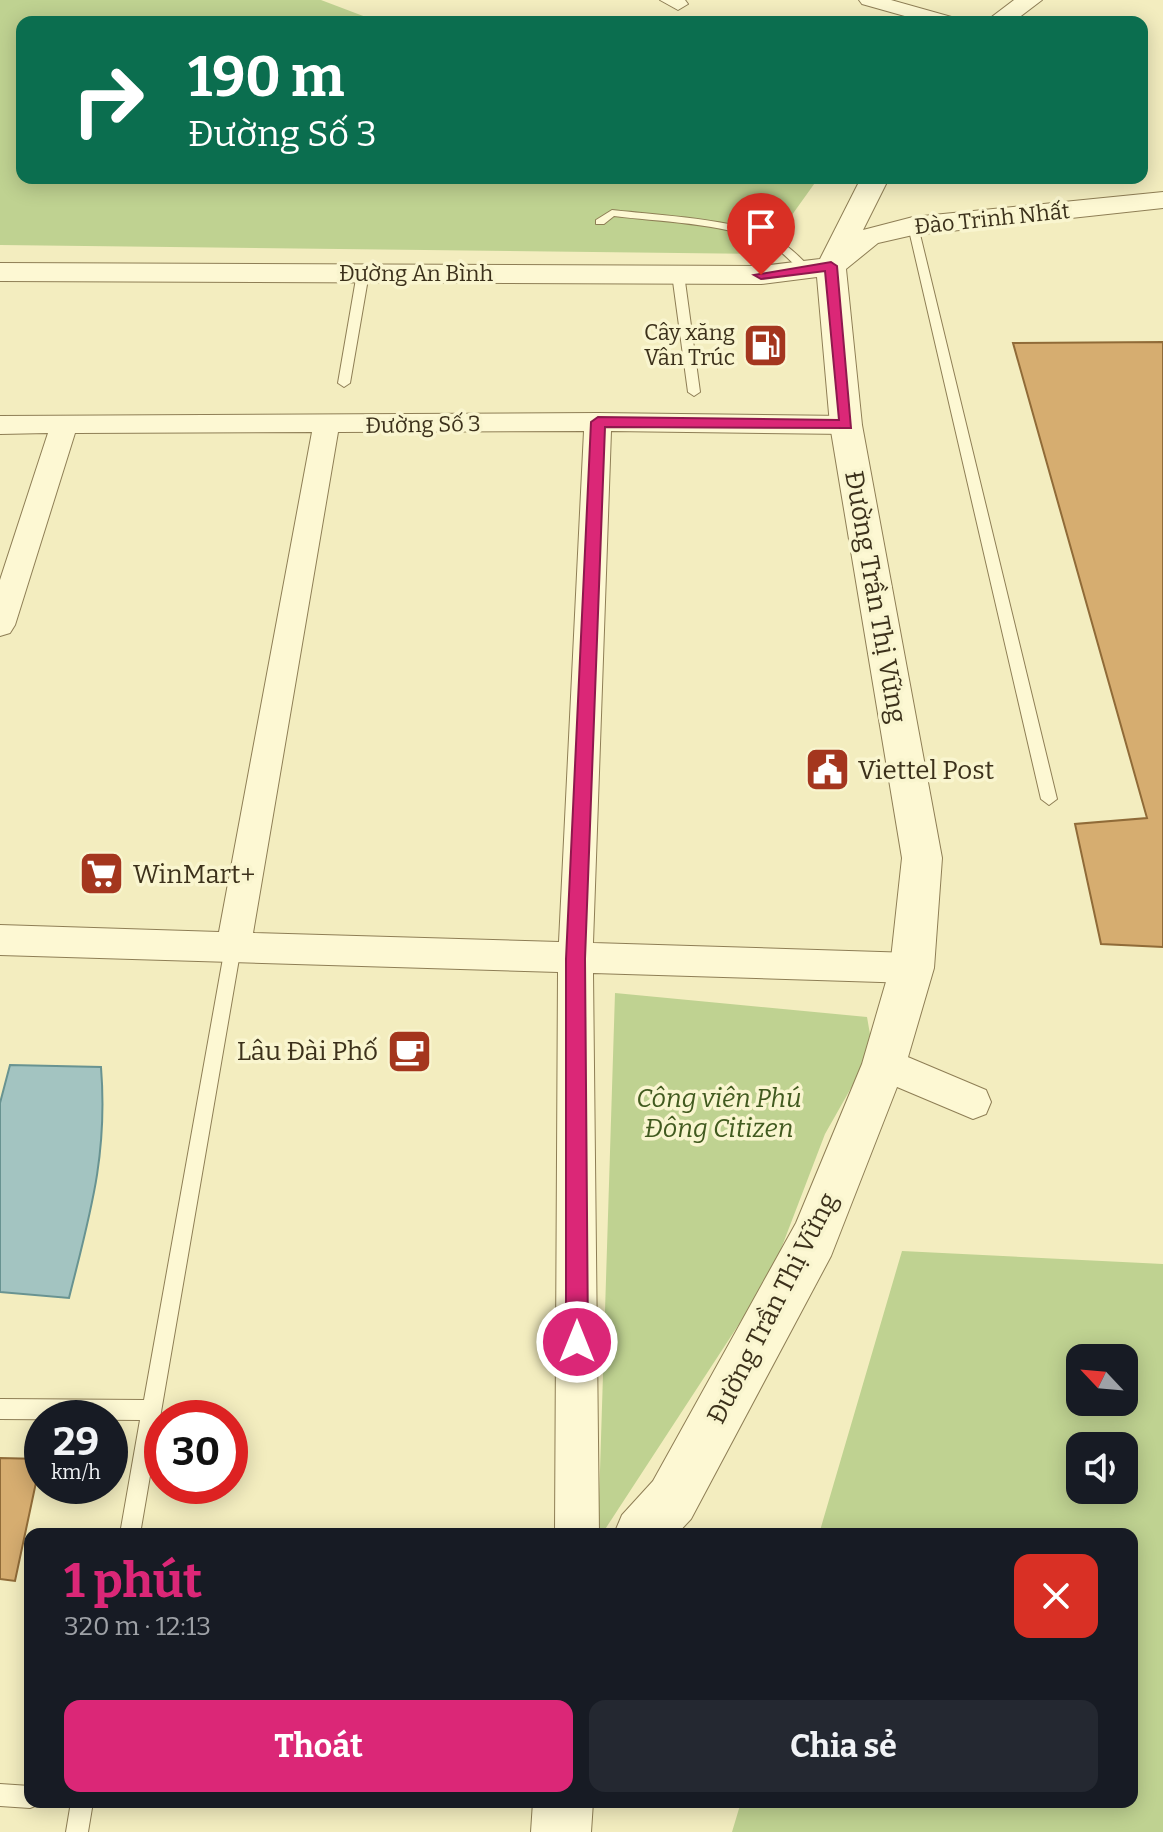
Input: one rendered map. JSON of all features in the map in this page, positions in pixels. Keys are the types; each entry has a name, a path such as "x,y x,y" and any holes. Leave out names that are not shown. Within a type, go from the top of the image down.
{"street":[{"path":"869,0 926,16"},
{"path":"1006,16 1030,0"},
{"path":"819,268 871,184"},
{"name":"Đào Trinh Nhất","path":"819,268 868,237 913,226 1163,200"},
{"name":"Đường An Bình","path":"0,272 761,275 819,268"},
{"name":"Đường Trần Thị Vững","path":"646,1528 672,1500 814,1239 884,1064 912,968 922,858 819,268"},
{"path":"577,1528 575,959 598,422"},
{"name":"Đường Số 3","path":"0,425 598,422 846,425"},
{"path":"0,625 64,425"},
{"path":"233,947 326,425"},
{"path":"0,940 912,968"},
{"path":"884,1064 973,1102"},
{"path":"561,1832 563,1808"}],"lane":[{"path":"600,222 612,213 717,225 779,245 819,268"},
{"path":"913,226 1049,799"},
{"path":"344,383 363,273"},
{"path":"678,274 694,392"},
{"path":"153,1400 233,947"},
{"path":"0,1409 144,1410"},
{"path":"131,1528 144,1451"},
{"path":"0,1795 24,1797"},
{"path":"77,1832 81,1808"}],"green space":[{"path":"0,0 321,0 363,16 16,16 16,184 814,184 764,254 0,245"},
{"name":"Công viên Phú Đông Citizen","path":"615,993 867,1017 871,1040 864,1065 825,1134 771,1275 606,1528 598,1528"},
{"path":"902,1251 1163,1264 1163,1832 732,1832 739,1808 1138,1808 1138,1528 821,1528"}],"water":[{"path":"10,1065 101,1067 102,1128 96,1184 69,1298 0,1292 0,1103"}],"building":[{"path":"1163,342 1163,947 1101,944 1075,824 1147,818 1013,343"},
{"path":"0,1458 24,1459 24,1504 31,1504 15,1581 0,1579"}],"place":[{"name":"Cây xăng Vân Trúc","path":"766,345"},
{"name":"Viettel Post","path":"827,770"},
{"name":"WinMart+","path":"102,874"},
{"name":"Lâu Đài Phố","path":"409,1051"}],"route":[{"path":"577,1342 575,959 598,422 846,425 831,266 761,275"}]}
